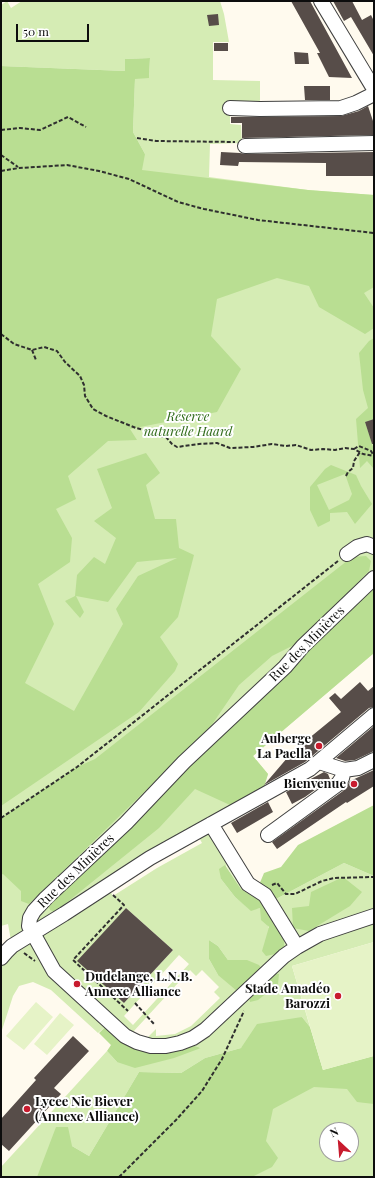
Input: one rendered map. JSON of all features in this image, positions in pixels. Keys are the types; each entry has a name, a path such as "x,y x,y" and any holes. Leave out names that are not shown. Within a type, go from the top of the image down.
{"street":[{"path":"321,1 374,89"},
{"path":"230,108 341,108 356,103 374,94"},
{"path":"245,146 374,143"},
{"path":"347,554 357,547 367,544 374,547"},
{"name":"Rue des Minières","path":"374,578 303,646 285,667 184,762 126,823 34,910 30,918 29,926 33,934 150,858 300,776 319,762 374,715"},
{"path":"319,762 344,770 358,768 374,760"},
{"path":"268,835 338,784 342,778 344,770"},
{"path":"210,824 248,884 265,895 297,947"},
{"path":"1,958 7,950 33,934 54,971 125,1036 137,1042 152,1046 166,1046 193,1038 204,1030 284,956 297,947 320,934 374,916"}],"path":[{"path":"1,130 20,128 40,130 68,117 86,127"},
{"path":"136,138 156,141 245,142 245,146"},
{"path":"1,156 19,168"},
{"path":"1,171 19,168 67,166 99,171 129,179 178,202 204,209 258,220 374,233"},
{"path":"1,334 14,344 32,350 44,347 57,351 65,362 80,376 84,385 85,396 93,409 136,428 166,437 177,447 217,443 230,448 272,444 286,446 296,445 311,450 336,450 345,448 354,449 363,454 374,456"},
{"path":"32,350 36,360"},
{"path":"354,449 359,446 371,451 374,456"},
{"path":"346,476 353,468 354,461 360,452"},
{"path":"1,818 77,767 347,554"},
{"path":"265,895 272,886 277,883 286,894 295,894 334,878 374,877"},
{"path":"107,886 114,896 124,905 73,960 128,1011"},
{"path":"19,953 24,953 35,961"},
{"path":"119,1177 176,1120 202,1091 222,1059 245,1008 246,1001 242,995"},
{"path":"135,1003 154,1024"}],"green space":[{"name":"Réserve naturelle Haard","path":"7,1 11,8 22,1 220,1 229,42 213,42 213,80 260,81 260,109 230,108 230,124 241,125 242,143 210,144 209,177 308,190 374,195 374,653 253,756 268,774 264,787 218,827 254,882 276,899 344,863 374,876 374,942 292,966 310,1027 302,1017 241,1048 205,1058 181,1073 139,1072 89,1156 72,1146 39,1172 97,1158 323,1070 374,1056 374,1177 1,1177 1,1167 107,1051 117,1062 201,1048 192,1045 182,1049 105,1027 98,1033 51,990 33,982 19,986 13,996 1,1033 1,958 12,946 8,924 1,926 1,168 145,154 133,132 135,78 149,78 150,58 125,59 125,71 1,66 1,5","holes":["196,832 202,843 157,868 113,896 107,886","226,865 241,889 261,901 280,953 260,908 251,910 235,897 221,879","126,908 173,950 124,1003 78,961","209,940 218,946 228,960 218,975 209,959","179,955 189,964 133,1025 124,1016","190,970 196,976 202,970 219,987 214,992 220,998 191,1026 175,1034 156,1036 156,1029 147,1038 133,1032"]},
{"path":"150,58 149,78 135,79 133,132 145,154 142,170 308,190 374,195 374,287 364,293 374,308 374,328 365,334 319,307 309,286 277,278 217,299 211,336 241,369 217,412 130,429 137,440 108,441 68,476 76,499 56,509 72,538 70,562 38,584 54,624 25,683 74,711 123,624 116,609 138,576 177,558 137,562 108,602 76,596 84,612 80,618 65,601 75,596 77,575 94,557 105,564 116,538 94,521 112,508 97,469 146,453 160,473 146,485 155,519 176,519 179,548 194,555 178,617 160,637 178,664 175,671 139,712 1,806 1,66 125,71 125,59"},
{"path":"374,338 374,419 365,422 374,450 374,469 367,461 360,468 356,419 368,408 363,390 359,353 369,341"},
{"path":"331,465 356,475 372,504 355,524 347,512 330,513 330,521 318,527 310,510 310,487 325,469","holes":["345,474 352,494 349,500 329,510 317,485"]},
{"path":"366,556 371,561 369,571 300,642 272,656 239,685 209,729 29,904 21,901 21,891 3,874 1,875 1,818 77,767 95,759 352,557"},
{"path":"374,582 374,653 253,756 268,774 264,787 230,805 195,789 159,828 55,912 50,910 48,904"},
{"path":"374,805 374,876 344,863 276,899 259,885 264,873 281,867 298,845"},
{"path":"225,865 241,889 261,901 284,939 284,947 280,953 266,956 262,951 269,927 261,920 260,908 251,911 235,897 221,879 219,869"},
{"path":"343,877 362,892 350,906 309,931 293,928 292,908 309,906 311,892"},
{"path":"209,940 218,946 228,960 247,960 259,965 262,969 237,991 218,975 209,959"},
{"name":"Stade Amadéo Barozzi","path":"374,942 374,1056 323,1070 292,966"},
{"path":"274,973 279,974 278,984 258,1000 250,1002 249,997"},
{"path":"36,1002 53,1017 24,1050 6,1036"},
{"path":"60,1013 74,1025 47,1055 34,1044"},
{"path":"302,1017 310,1027 323,1070 374,1056 374,1104 357,1102 347,1089 314,1087 273,1109 266,1141 278,1158 272,1167 252,1177 37,1177 56,1127 68,1127 72,1146 89,1156 139,1072 181,1073 205,1058 241,1048 257,1024"},
{"path":"105,1027 122,1041 192,1045 201,1048 174,1058 135,1068 117,1062 107,1051 111,1045 99,1033"}],"building":[{"path":"291,1 310,1 352,78 329,77 317,53 320,53"},
{"path":"333,1 352,1 362,20 371,15 374,21 374,56 351,17 344,21"},
{"path":"218,14 219,25 209,26 207,15"},
{"path":"214,43 228,43 228,51 214,51"},
{"path":"294,52 308,53 309,64 295,64"},
{"path":"304,86 330,86 330,100 305,100"},
{"path":"368,106 374,124 374,135 242,138 242,123 231,123 231,117 341,116 359,111"},
{"path":"221,152 245,154 374,152 374,176 326,176 326,163 239,162 238,166 220,165"},
{"path":"374,419 374,444 372,444 365,422"},
{"path":"360,682 368,691 374,686 374,707 369,708 305,762 264,785 288,757 309,741 308,739 341,712 329,698 335,693 341,699"},
{"path":"374,726 374,751 355,760 345,761 336,758"},
{"path":"374,770 374,786 347,803 346,802 277,849 272,842 343,791 350,781"},
{"path":"324,772 328,774 330,779 305,797 292,804 286,792"},
{"path":"268,802 273,812 237,833 231,823"},
{"path":"126,908 173,950 124,1003 77,961"},
{"path":"73,1036 89,1051 54,1088 61,1094 9,1151 1,1144 1,1119 36,1080 34,1078"}],"place":[{"name":"Auberge La Paella","path":"319,746"},
{"name":"Bienvenue","path":"354,784"},
{"name":"Dudelange, L.N.B. Annexe Alliance","path":"77,984"},
{"name":"Stade Amadéo Barozzi","path":"338,996"},
{"name":"Lycee Nic Biever (Annexe Alliance)","path":"27,1109"}]}
